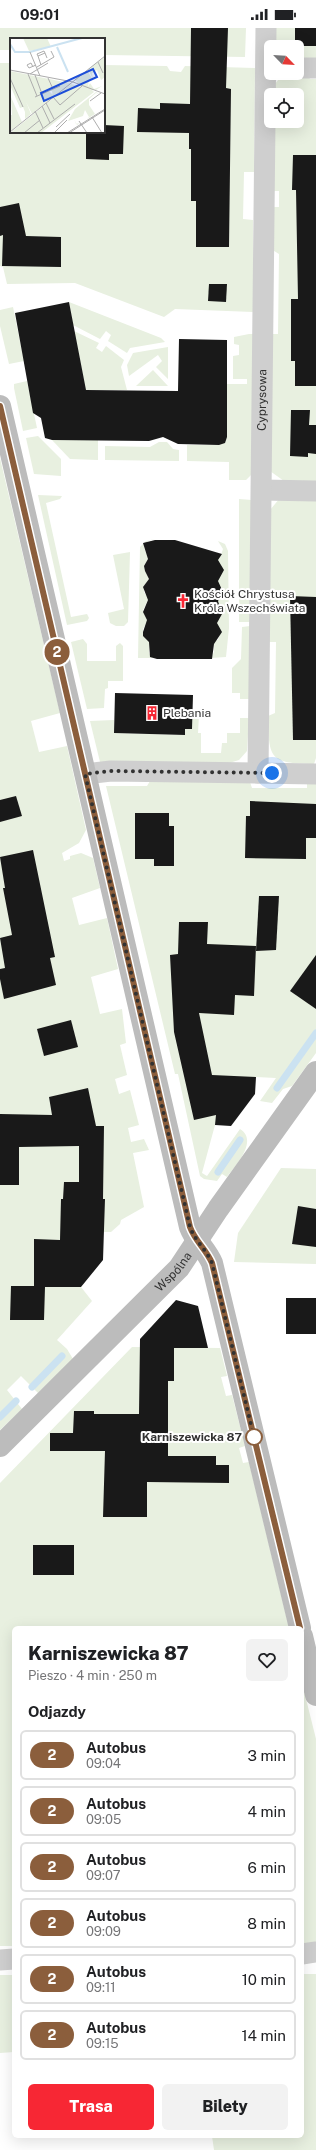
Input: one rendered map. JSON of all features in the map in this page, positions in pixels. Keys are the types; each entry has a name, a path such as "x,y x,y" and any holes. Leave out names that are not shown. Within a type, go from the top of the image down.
{"street":[{"name":"Cyprysowa","path":"266,28 267,40"},
{"path":"304,68 316,68"},
{"name":"Cyprysowa","path":"258,773 268,80"},
{"path":"0,406 190,1227 197,1242 206,1251 212,1263 300,1626"},
{"path":"262,490 316,491"},
{"path":"85,774 111,771 316,774"},
{"name":"Wspólna","path":"0,1446 162,1286 178,1268 316,1072"},
{"path":"304,1644 316,1695"},
{"path":"304,1954 316,1952"},
{"path":"0,1960 12,1959"}],"green space":[{"path":"0,28 246,28 245,57 105,55 105,38 10,38 10,50 0,50"},
{"path":"273,28 316,28 316,61 304,60 304,40 274,40"},
{"path":"0,63 10,63 10,133 105,133 105,65 167,66 170,71 181,72 185,66 255,68 254,172 244,172 243,219 253,220 253,312 175,309 164,317 75,283 7,284 3,267 0,266"},
{"path":"304,76 308,76 310,79 316,79 316,483 284,481 270,471 270,334 278,334 279,254 271,249 272,207 279,207 279,191 271,191 272,128 304,128 304,88 274,88 278,80 304,80"},
{"path":"69,302 161,338 165,342 130,348 127,353 108,341 111,335 106,331 100,339 73,325"},
{"path":"13,307 24,361 9,364 0,326 0,310"},
{"path":"74,331 99,343 96,348 102,352 106,346 124,360 121,367 127,390 64,390 63,385 84,381"},
{"path":"254,334 251,475 246,480 229,480 229,462 187,461 187,445 219,445 226,441 227,384 247,384 247,379 233,379 233,356 239,355 239,345 234,344 234,337"},
{"path":"168,347 168,379 156,367 162,361 158,355 129,376 127,365 133,353"},
{"path":"153,370 168,386 136,386"},
{"path":"27,381 37,428 23,431 14,384"},
{"path":"38,436 61,459 61,476 34,474 26,438"},
{"path":"52,440 98,440 98,460 70,459"},
{"path":"159,442 167,442 173,449 179,450 179,461 105,460 105,446 150,447"},
{"path":"0,458 60,713 31,721 39,752 67,746 86,830 79,843 62,853 64,861 70,859 70,856 81,853 93,858 100,888 72,898 79,925 107,918 118,969 91,977 100,1014 122,1009 126,1043 120,1045 127,1075 115,1079 119,1094 130,1090 139,1125 128,1128 131,1142 144,1139 149,1150 133,1153 144,1207 121,1220 120,1224 111,1232 104,1232 81,1287 92,1301 57,1340 67,1349 73,1359 38,1393 21,1376 7,1390 22,1409 0,1430"},
{"path":"38,495 62,496 60,499 46,503 71,617 87,614 89,618 87,621 67,625"},
{"path":"316,497 316,758 314,764 280,760 274,756 271,750 269,742 268,716 275,713 276,642 268,642 270,510 280,498"},
{"path":"239,499 252,500 250,622 239,622"},
{"path":"155,539 148,541 144,547 146,553 151,555 145,568 151,582 144,586 144,592 147,596 150,596 143,610 145,615 150,617 143,629 143,635 150,639 149,653 153,658 138,658 140,547 146,541"},
{"path":"218,541 225,544 228,551 229,628 226,657 211,658 214,652 214,640 218,640 221,631 215,626 222,612 220,607 215,605 223,592 221,587 216,584 223,570 221,565 216,563 216,556 221,555 223,549"},
{"path":"130,552 128,622 124,626 116,626 110,623 108,613 124,609 113,555"},
{"path":"250,626 250,699 240,699 240,693 232,693 232,668 241,659 242,627"},
{"path":"83,639 87,644 87,661 116,661 116,646 120,643 123,646 123,681 108,681 108,688 105,689 104,708 87,709 71,642"},
{"path":"192,714 199,715 198,733 201,733 201,753 221,753 222,743 227,743 227,733 240,733 240,718 249,718 247,751 239,760 229,763 100,762 90,721 114,720 115,733 185,735 185,729"},
{"path":"150,781 250,782 252,788 307,788 307,783 316,783 316,1053 292,1086 283,1089 272,1103 260,1101 276,1078 256,1077 215,1125 202,1173 207,1176 240,1129 245,1134 247,1140 244,1153 235,1167 227,1177 222,1174 217,1181 204,1179 200,1176 178,1074 175,1074 106,786 147,786"},
{"path":"281,1168 316,1169 316,1264 234,1262 238,1233"},
{"path":"132,1347 220,1348 227,1376 221,1377 226,1396 232,1395 245,1446 239,1448 243,1463 249,1462 289,1626 12,1626 12,1946 0,1946 0,1483"},
{"path":"304,1691 316,1739 316,1944 304,1947"},
{"path":"304,1974 316,1974 316,2150 214,2150 212,2138 304,2138"},
{"path":"0,1975 12,1975 12,2052 0,2053"}],"building":[{"path":"191,28 228,28 226,88 231,89 229,247 196,247 196,201 191,201 191,149 189,149 189,133 137,132 138,108 160,109 160,103 190,104"},
{"path":"295,28 316,28 316,46 304,46 304,40 295,40"},
{"path":"105,125 124,126 123,154 109,154 109,160 86,159 86,133 105,133"},
{"path":"293,155 316,155 316,386 295,386 295,361 291,361 291,299 298,299 296,190 292,190"},
{"path":"19,203 26,236 61,237 61,267 2,266 3,235 0,236 0,207"},
{"path":"209,284 227,284 226,302 208,301"},
{"path":"69,302 86,390 178,391 179,339 227,340 227,437 225,443 219,445 178,444 163,437 149,441 52,440 45,438 41,418 33,413 15,313"},
{"path":"291,410 310,410 309,425 316,425 316,454 308,453 308,457 290,456"},
{"name":"Kościół Chrystusa Króla Wszechświata","path":"155,540 175,540 222,554 218,560 224,570 218,581 223,592 218,601 222,614 217,623 222,632 214,644 212,659 157,659 150,657 149,642 143,636 147,620 143,612 148,600 143,587 149,579 144,566 148,559 143,543"},
{"path":"290,596 316,597 316,740 293,740"},
{"name":"Plebania","path":"115,693 193,695 192,729 185,729 185,735 114,733"},
{"path":"16,796 22,816 0,822 0,800"},
{"path":"250,801 316,804 316,838 306,838 306,859 245,858 246,816 250,816"},
{"path":"135,813 169,813 169,826 174,826 174,866 154,866 154,859 135,859"},
{"path":"33,850 55,957 50,958 56,985 4,999 0,979 0,969 5,968 0,938 12,935 3,888 5,888 0,857"},
{"path":"259,896 279,896 276,950 256,951"},
{"path":"179,922 208,922 207,944 256,946 254,996 235,995 234,1015 199,1013 212,1075 256,1077 255,1094 231,1126 215,1125 216,1115 194,1120 174,1032 170,955 178,954"},
{"path":"316,955 316,1009 290,991"},
{"path":"71,1020 78,1047 44,1056 37,1029"},
{"path":"88,1088 96,1126 104,1126 103,1199 105,1199 103,1260 81,1287 45,1287 44,1320 10,1320 11,1286 34,1286 34,1239 60,1240 61,1199 63,1199 64,1182 79,1182 79,1146 19,1147 19,1185 0,1185 0,1114 52,1115 49,1097"},
{"path":"298,1206 316,1209 316,1247 292,1244"},
{"path":"286,1298 316,1298 316,1334 286,1334"},
{"path":"176,1300 198,1306 208,1348 174,1348 174,1381 168,1381 168,1456 216,1456 216,1465 229,1465 229,1483 147,1482 147,1517 103,1517 105,1451 50,1451 50,1433 73,1433 74,1411 94,1411 94,1414 139,1414 140,1339"},
{"path":"33,1545 74,1545 74,1575 33,1575"}],"waterway":[{"path":"277,1088 316,1033"},
{"path":"218,1172 240,1140"},
{"path":"32,1387 62,1356"},
{"path":"0,1417 16,1401"}],"bus line":[{"name":"2","path":"0,406 190,1227 197,1242 209,1255 212,1263 300,1626"}],"place":[{"name":"Kościół Chrystusa Króla Wszechświata","path":"183,601"},
{"name":"Plebania","path":"152,713"},
{"name":"Karniszewicka 87","path":"254,1437"}],"route":[{"path":"254,1437 212,1263 209,1255 197,1242 190,1227 85,774 111,771 272,773"}]}
